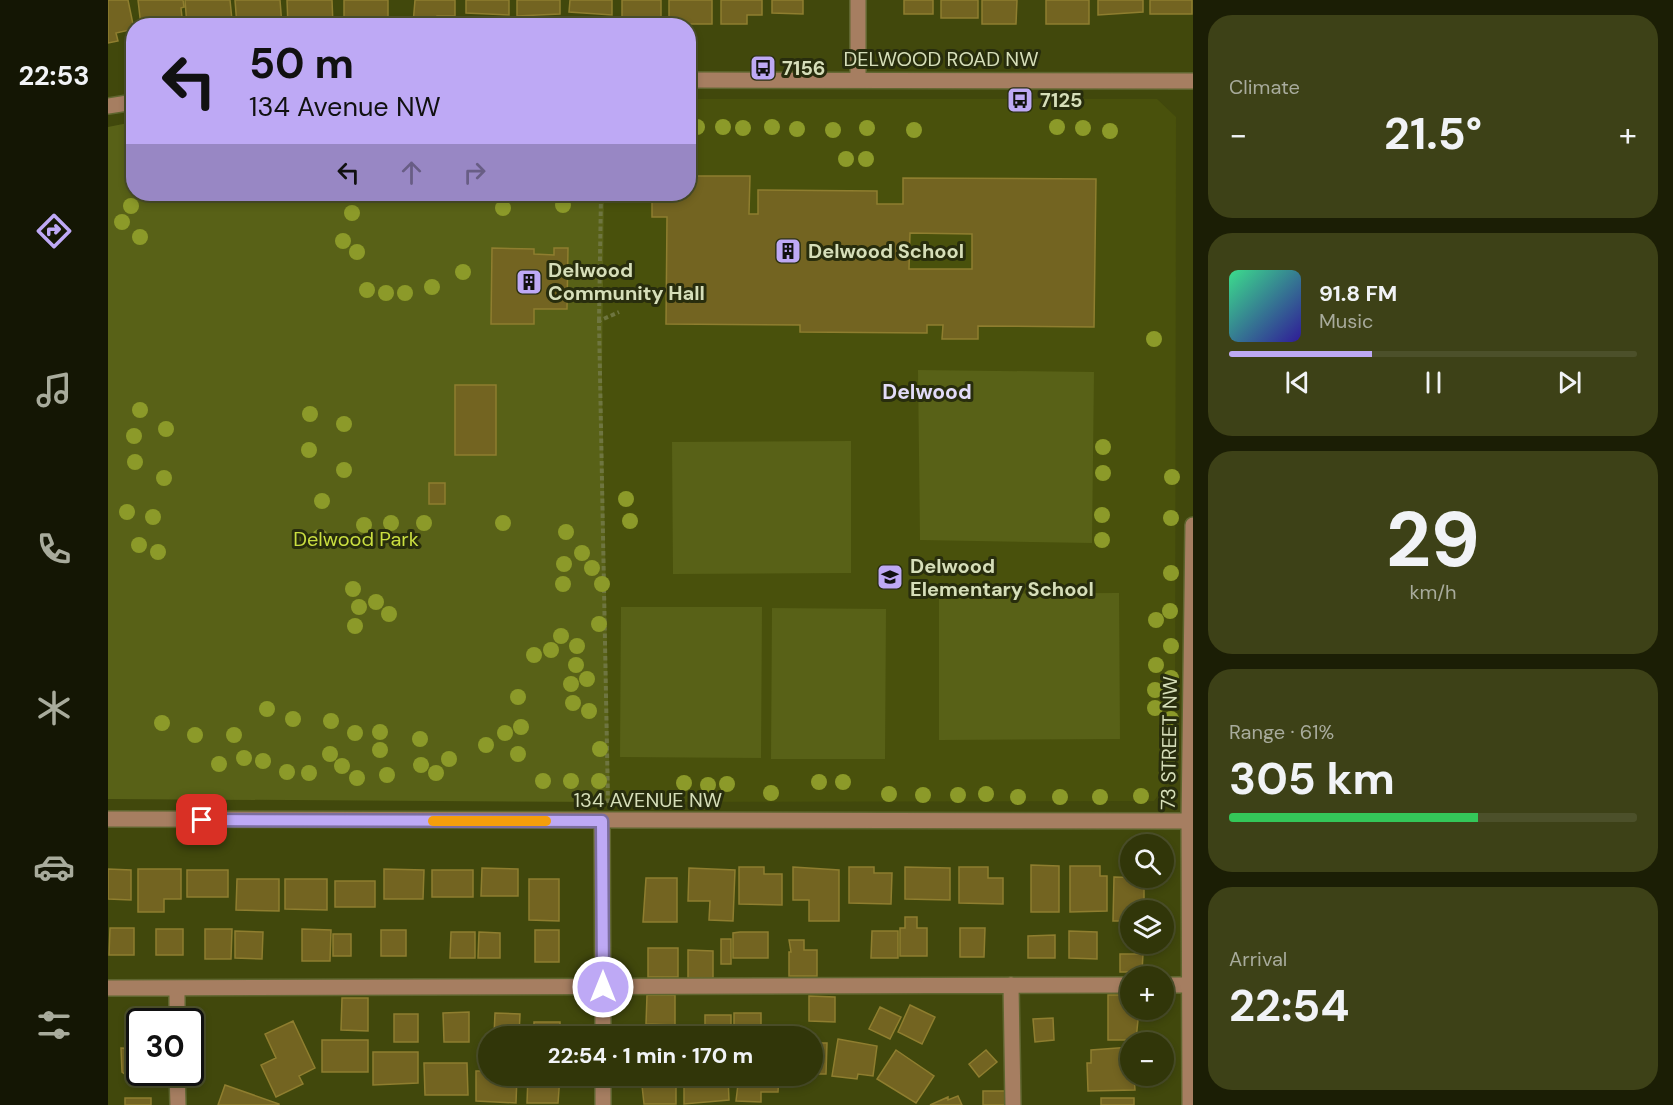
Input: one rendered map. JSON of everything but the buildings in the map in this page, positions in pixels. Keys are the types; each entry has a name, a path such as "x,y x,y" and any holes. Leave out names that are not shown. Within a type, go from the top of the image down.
{"street":[{"path":"858,0 858,80"},
{"name":"DELWOOD ROAD NW","path":"696,81 1193,81"},
{"path":"108,106 126,103"},
{"name":"73 STREET NW","path":"1190,1105 1189,821 1193,525"},
{"name":"134 AVENUE NW","path":"108,819 1189,821"},
{"path":"603,1026 605,821"},
{"path":"1011,985 1013,1105"},
{"path":"108,988 1120,985"},
{"path":"1174,985 1191,985"},
{"path":"177,988 177,1008"},
{"path":"177,1086 178,1105"},
{"path":"603,1086 603,1105"}],"path":[{"path":"601,201 599,321 605,821"},
{"path":"599,321 619,312"}],"shaded area":[{"name":"Delwood Elementary School","path":"696,99 1157,99 1176,117 1175,772 1154,801 610,802 602,382 604,201 696,201"}],"green space":[{"name":"Delwood Park","path":"126,123 126,201 604,201 602,382 610,802 108,799 108,127"},
{"path":"918,370 1094,372 1092,543 920,540"},
{"path":"851,441 851,573 673,574 672,442"},
{"path":"1119,593 1120,739 939,740 939,594"},
{"path":"621,607 762,607 761,758 620,757"},
{"path":"772,608 886,609 885,759 771,759"}],"slow traffic":[{"path":"433,821 546,821"}],"place":[{"name":"7156","path":"763,68"},
{"name":"7125","path":"1020,100"},
{"name":"Delwood School","path":"788,251"},
{"name":"Delwood Community Hall","path":"529,282"},
{"name":"Delwood Elementary School","path":"890,577"}],"district":[{"name":"Delwood","path":"927,392"}],"route":[{"path":"202,820 602,821 603,987"}]}
